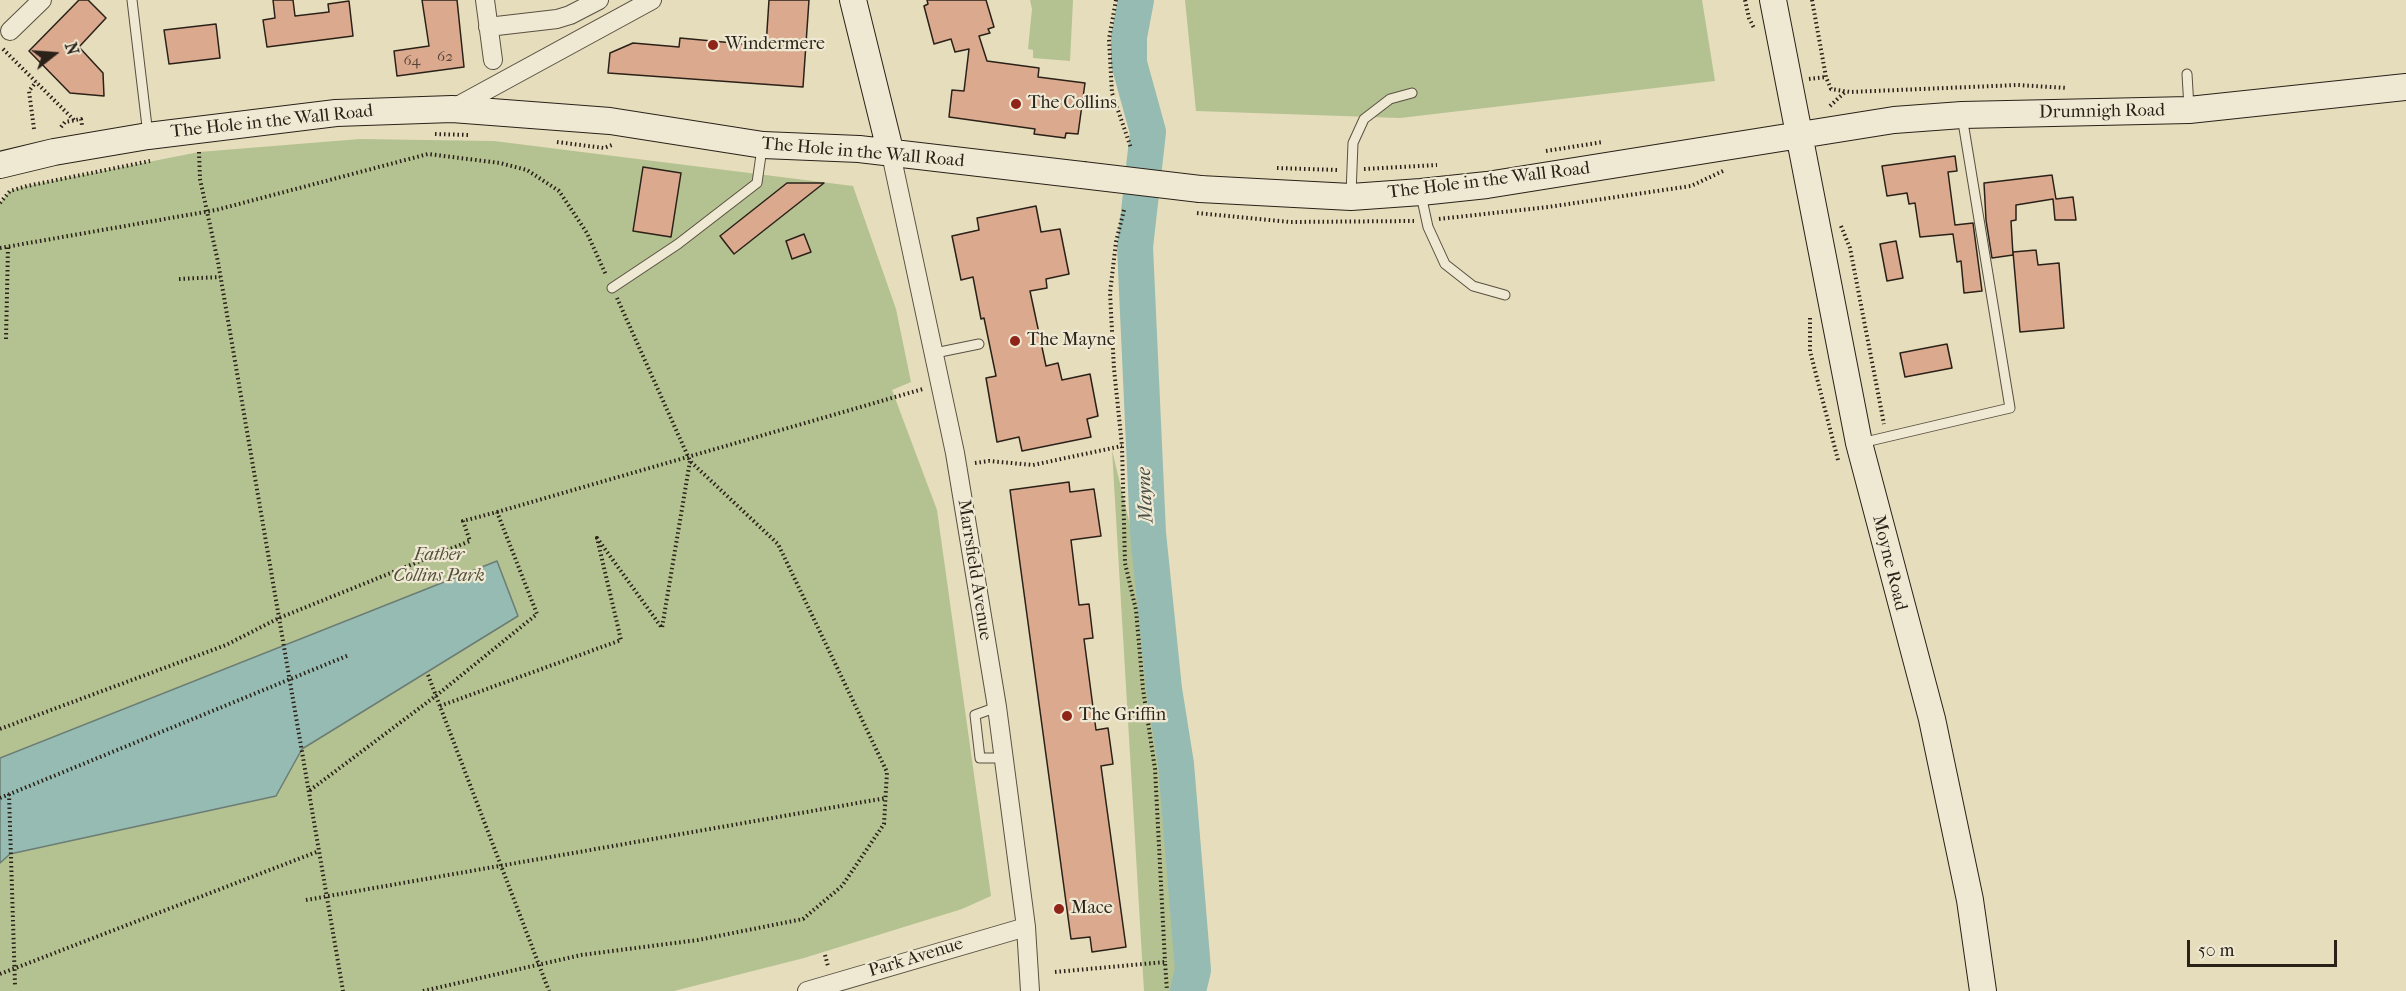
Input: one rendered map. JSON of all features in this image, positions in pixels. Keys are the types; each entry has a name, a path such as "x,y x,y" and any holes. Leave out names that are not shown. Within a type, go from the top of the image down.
{"street":[{"path":"10,31 42,0"},
{"path":"485,0 493,60"},
{"path":"488,27 557,19 599,0"},
{"path":"452,109 652,0"},
{"path":"853,0 891,154"},
{"name":"Moyne Road","path":"1773,0 1859,443 1932,719 1970,900 1983,991"},
{"name":"Drumnigh Road","path":"1798,134 1894,120 1962,115 2189,110 2406,87"},
{"name":"The Hole in the Wall Road","path":"0,165 54,152 148,136 336,113 452,109 610,121 763,145 859,149 1200,189 1351,197 1487,185 1798,134"},
{"name":"Marrsfield Avenue","path":"891,154 942,384 957,466 997,707 1026,927 1030,991"},
{"name":"Park Avenue","path":"812,990 1026,927"}],"lane":[{"path":"132,0 148,136"},
{"path":"2187,74 2189,110"},
{"path":"1351,197 1353,143 1364,118 1390,99 1412,93"},
{"path":"1859,443 2010,408 1962,115"},
{"path":"612,288 678,244 756,183 763,145"},
{"path":"1421,192 1428,227 1445,264 1473,286 1505,295"},
{"path":"935,353 979,344"}],"path":[{"path":"1116,0 1109,39 1112,93 1131,148"},
{"path":"1745,0 1749,18"},
{"path":"1812,0 1826,76 1831,88 1845,92 2018,85 2070,89"},
{"path":"0,46 75,121"},
{"path":"1814,79 1826,76"},
{"path":"34,129 29,90 36,82"},
{"path":"1838,100 1845,92"},
{"path":"62,127 65,122 81,119 82,126"},
{"path":"433,134 479,135"},
{"path":"553,141 604,148 614,144"},
{"path":"1540,152 1596,141"},
{"path":"189,154 210,150"},
{"path":"199,152 200,179 220,277 343,991"},
{"path":"0,248 207,212 428,154 500,163 527,170 559,191 587,232 689,459 778,544 887,772 884,824 842,886 803,919 698,940 581,955 423,991"},
{"path":"0,203 10,191 159,159"},
{"path":"1271,169 1352,169 1447,165"},
{"path":"1124,210 1116,242 1110,293 1122,446 1125,563 1136,610 1143,689 1155,769 1167,991"},
{"path":"1845,233 1887,437"},
{"path":"6,339 8,247"},
{"path":"179,279 220,277"},
{"path":"0,296 7,292"},
{"path":"0,729 226,645 279,618 470,541 463,521 689,459 942,384"},
{"path":"957,466 989,461 1033,465 1122,446"},
{"path":"440,706 621,640 597,538 662,627 689,459"},
{"path":"309,791 437,695 537,614 497,512"},
{"path":"0,798 349,655"},
{"path":"428,675 549,991"},
{"path":"9,794 15,986"},
{"path":"306,900 885,798"},
{"path":"0,974 319,851"},
{"path":"1055,972 1165,962"}],"green space":[{"path":"1030,0 1073,0 1070,61 1033,58 1033,50 1028,49 1032,9"},
{"path":"1185,0 1702,0 1715,81 1400,118 1196,111"},
{"name":"Father Collins Park","path":"360,139 494,141 853,186 896,309 911,382 892,390 937,510 991,896 962,909 804,958 674,991 0,991 0,203 10,191 27,186 199,152"},
{"path":"1112,450 1136,550 1187,932 1190,991 1144,991"}],"water":[{"path":"497,561 518,616 302,749 276,796 10,854 0,863 0,758"}],"building":[{"path":"79,0 88,0 106,18 79,47 103,73 104,96 70,93 29,51"},
{"path":"273,0 293,0 295,16 329,12 328,4 349,1 353,36 267,47 263,20 275,18"},
{"path":"422,0 457,0 464,67 397,76 394,51 429,46"},
{"name":"Windermere","path":"769,0 809,0 803,87 608,73 610,53 633,43 679,47 680,38 766,46"},
{"name":"The Collins","path":"927,0 986,0 994,27 988,29 990,33 979,36 987,61 1039,68 1038,77 1085,83 1078,134 1066,133 1065,138 1034,134 1035,129 949,117 952,90 964,91 969,49 955,52 951,39 934,44 924,6 928,4"},
{"path":"216,24 220,58 169,64 164,30"},
{"path":"1955,156 1957,171 1948,172 1955,225 1973,223 1982,291 1964,293 1961,261 1957,262 1953,234 1920,237 1915,203 1909,204 1907,193 1887,196 1882,166"},
{"path":"643,167 681,173 671,237 633,231"},
{"path":"2052,175 2056,199 2073,197 2076,220 2055,220 2053,199 2016,205 2016,220 2011,221 2013,255 1992,258 1986,220 1984,183"},
{"path":"787,183 824,183 734,254 720,236"},
{"name":"The Mayne","path":"1036,206 1041,232 1060,229 1069,274 1046,279 1047,288 1030,291 1046,366 1058,363 1062,380 1090,374 1098,416 1087,419 1091,437 1022,451 1019,437 997,442 986,378 996,376 984,318 981,319 973,277 961,280 952,236 979,230 977,218"},
{"path":"804,234 811,252 792,259 786,241"},
{"path":"1896,241 1903,278 1887,281 1880,244"},
{"path":"2036,250 2038,265 2059,263 2064,328 2020,332 2013,252"},
{"path":"1947,344 1952,368 1905,377 1900,353"},
{"name":"The Griffin","path":"1069,482 1070,492 1094,489 1101,536 1071,540 1079,605 1089,604 1093,638 1084,639 1096,730 1108,728 1113,764 1101,766 1126,947 1092,952 1090,937 1071,939 1010,490"}],"waterway":[{"name":"Mayne","path":"1136,0 1129,37 1129,63 1148,132 1135,247 1148,533 1164,689 1176,764 1193,970 1188,991"}],"place":[{"name":"Windermere","path":"713,45"},
{"name":"The Collins","path":"1016,104"},
{"name":"The Mayne","path":"1015,341"},
{"name":"The Griffin","path":"1067,716"},
{"name":"Mace","path":"1059,909"}]}
